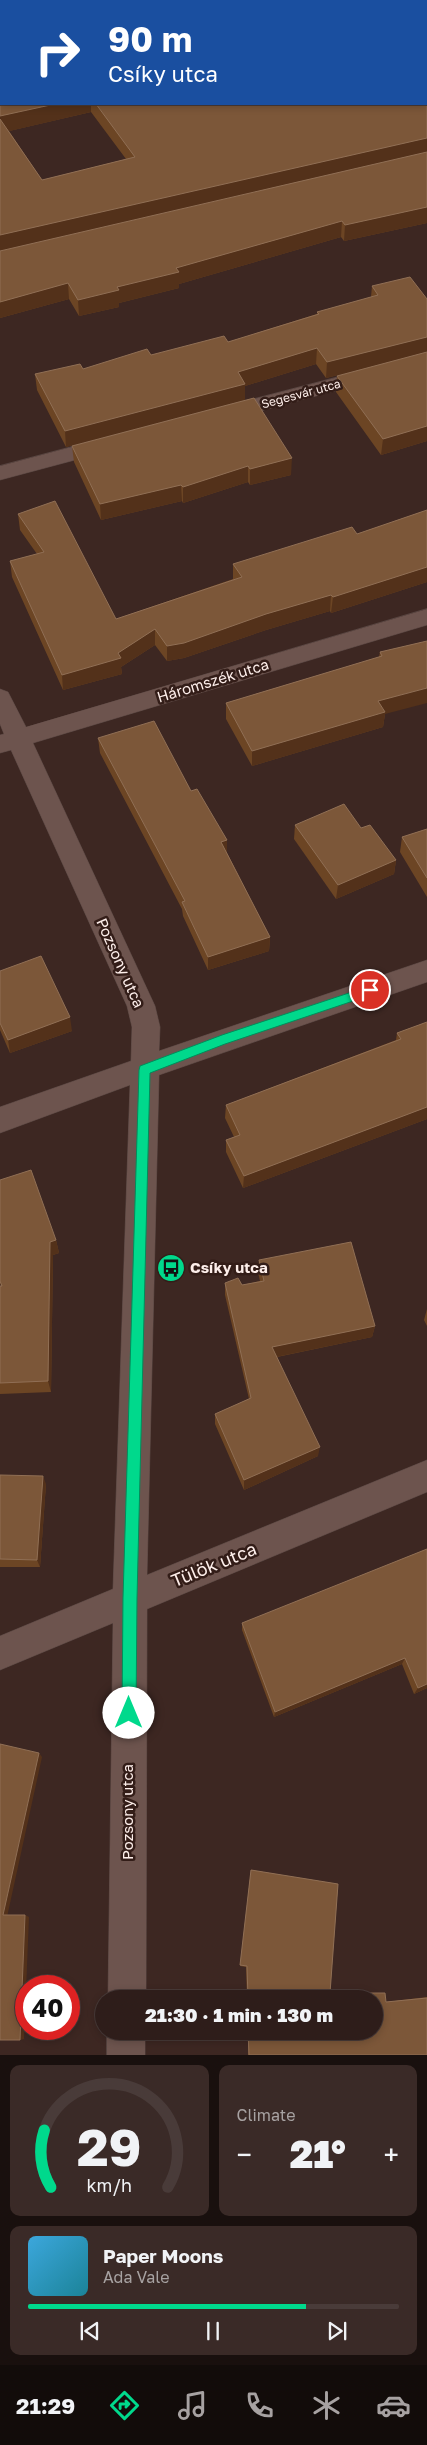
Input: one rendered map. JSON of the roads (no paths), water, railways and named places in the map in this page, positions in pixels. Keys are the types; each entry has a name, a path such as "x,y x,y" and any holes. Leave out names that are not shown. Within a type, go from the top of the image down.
{"street":[{"name":"Segesvár utca","path":"209,418 427,360"},
{"path":"0,473 123,440"},
{"name":"Háromszék utca","path":"9,742 427,617"},
{"name":"Pozsony utca","path":"0,698 9,742 140,1006 146,1027 130,1598 126,1990"},
{"path":"0,1120 144,1070 222,1040 427,971"},
{"name":"Tülök utca","path":"0,1653 130,1598 220,1564 427,1476"},
{"path":"126,2040 126,2055"}],"place":[{"name":"Csíky utca","path":"171,1268"}]}
